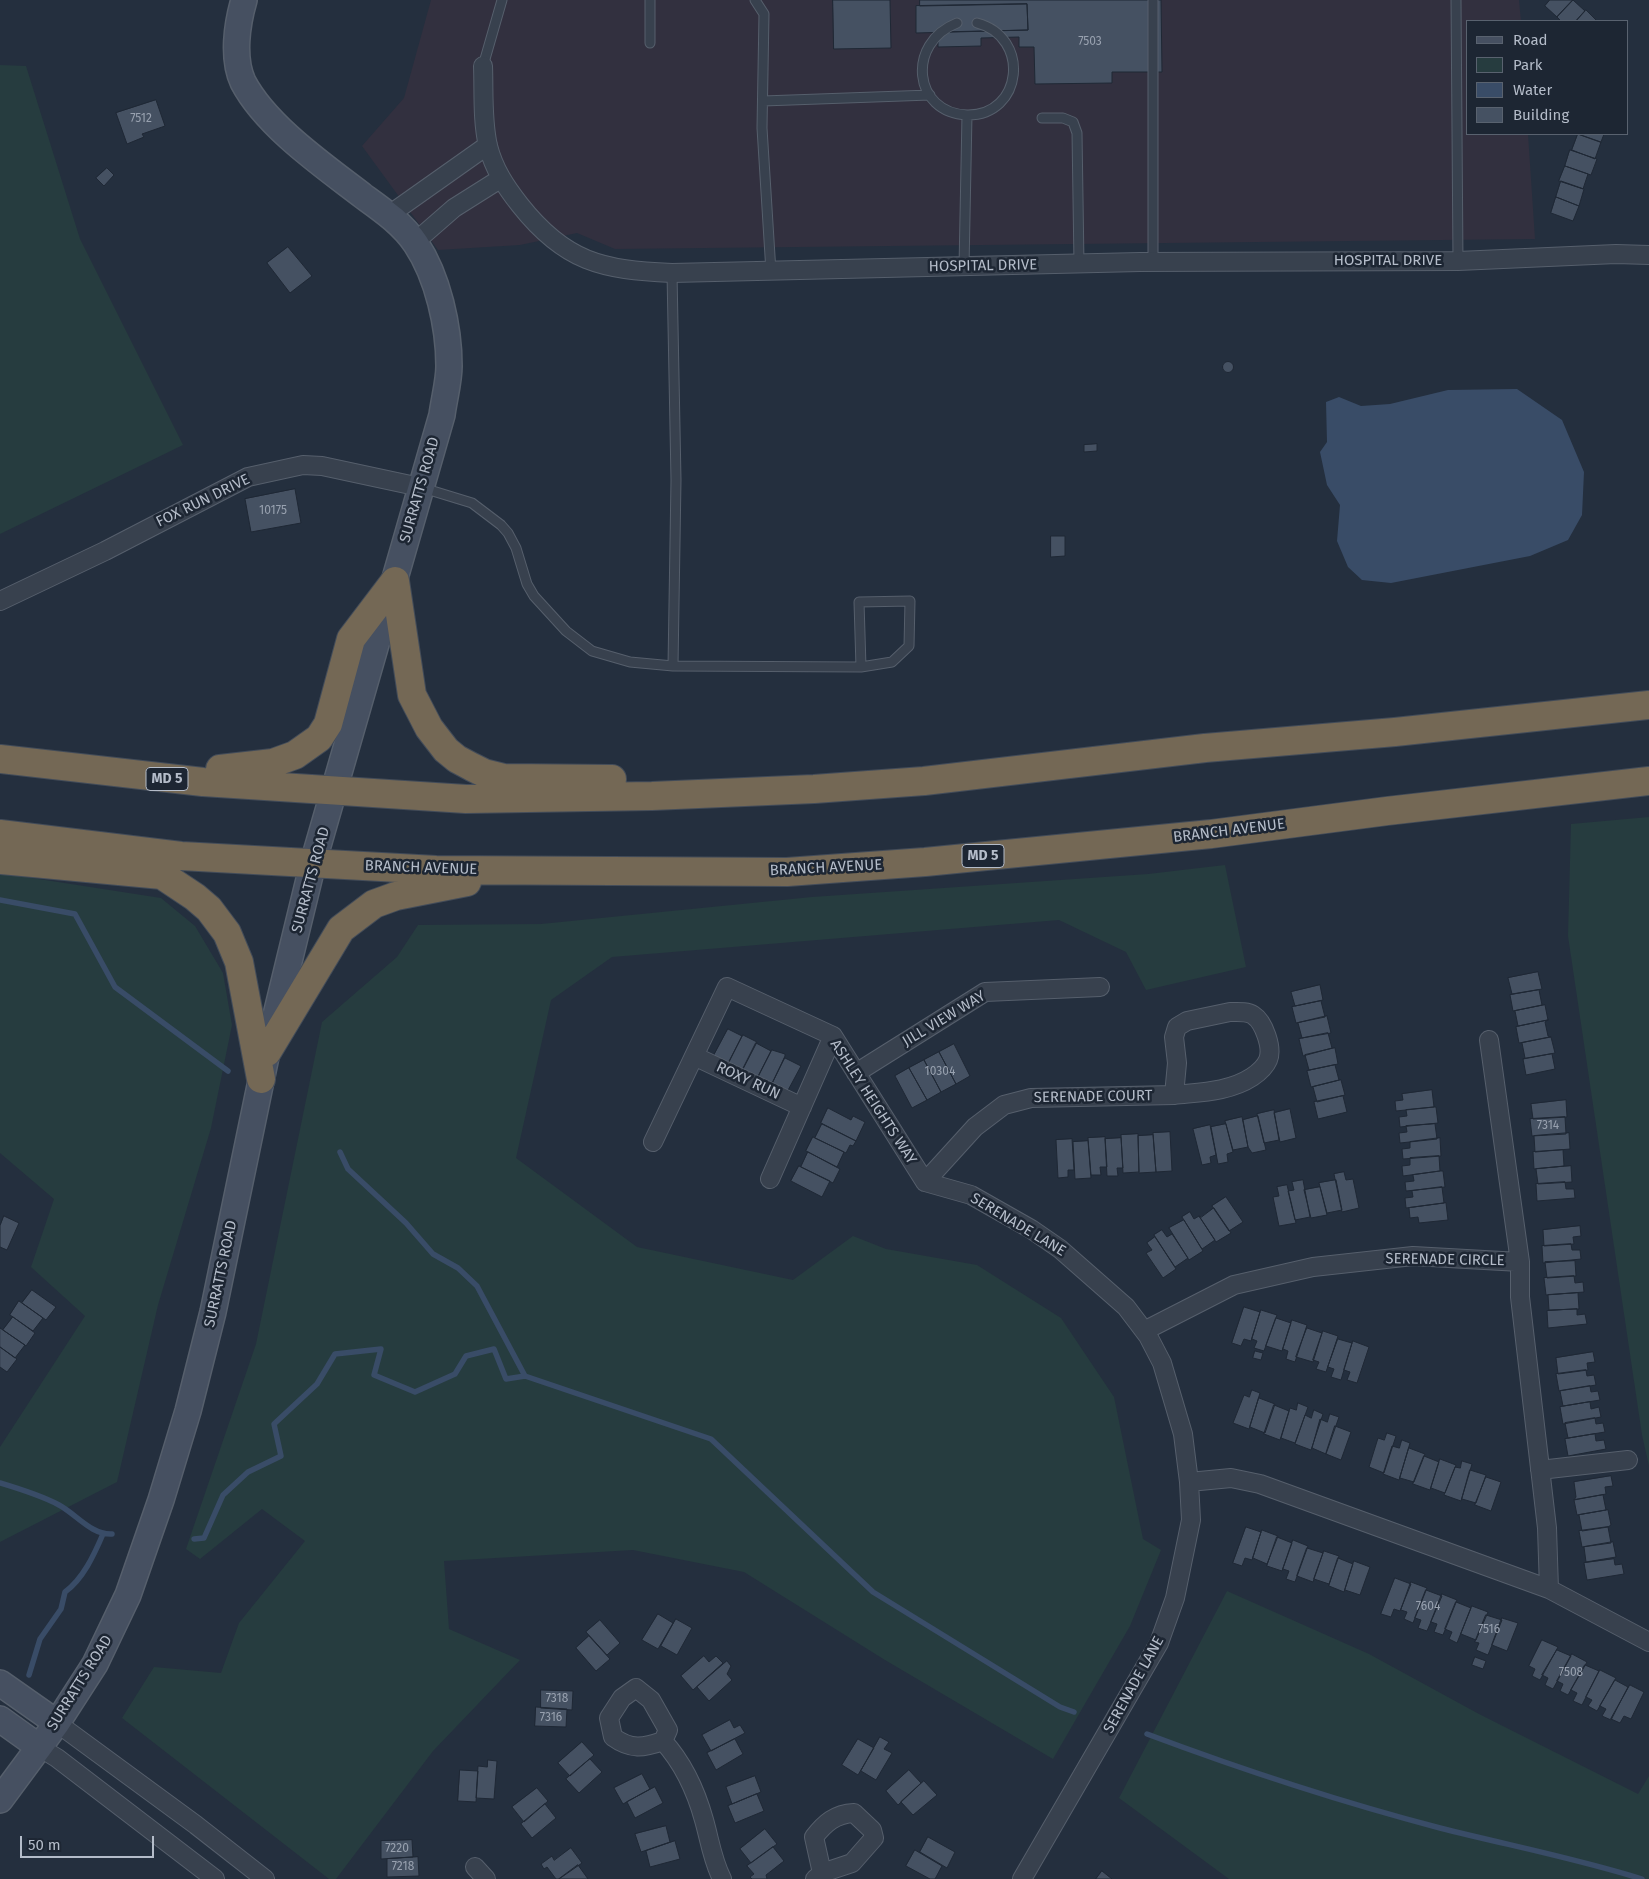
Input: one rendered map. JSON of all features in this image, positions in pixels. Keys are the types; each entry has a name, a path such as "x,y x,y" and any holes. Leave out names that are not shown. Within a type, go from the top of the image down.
{"highway":[{"path":"123,774 253,767 273,763 308,747 319,738 328,724 351,640 395,581"},
{"path":"395,581 412,695 429,728 457,760 484,773 504,778 629,779 652,796"},
{"name":"MD 5","path":"0,759 123,774 335,791 466,799 652,796 814,789 924,781 1031,770 1205,748 1394,732 1649,705"},
{"name":"BRANCH AVENUE","path":"0,834 181,856 313,863 518,871 787,872 925,862 1212,834 1387,811 1649,781"},
{"path":"0,860 162,875 195,897 209,909 227,933 239,962 261,1079"},
{"path":"267,1052 317,970 332,941 341,929 374,904 396,896 518,871"}],"main road":[{"name":"SURRATTS ROAD","path":"0,1800 57,1723 95,1664 112,1632 128,1595 161,1500 188,1411 213,1312 267,1052 313,863 442,415 449,368 444,316 423,256 415,242 388,215 334,174 277,125 243,81 238,58 237,40 238,22 244,0"},
{"path":"0,1683 57,1723"},
{"path":"0,1719 39,1748"}],"street":[{"name":"HOSPITAL DRIVE","path":"483,66 488,146 500,179 530,218 568,252 613,268 672,273 771,272 1153,262 1458,261 1616,254 1649,255"},
{"path":"388,215 488,146"},
{"path":"415,242 454,208 500,179"},
{"name":"FOX RUN DRIVE","path":"0,601 105,551 248,477 302,465 322,466 420,488"},
{"name":"ASHLEY HEIGHTS WAY","path":"653,1142 727,986 833,1036 925,1182"},
{"name":"JILL VIEW WAY","path":"856,1073 986,992 1100,988"},
{"name":"SERENADE COURT","path":"925,1182 975,1126 1004,1105 1031,1098 1174,1095 1230,1088 1258,1072 1268,1060 1269,1054 1264,1029 1259,1020 1249,1013 1230,1012 1187,1021 1178,1027 1174,1037 1177,1063 1174,1095"},
{"path":"770,1179 833,1036"},
{"name":"SERENADE CIRCLE","path":"1488,1040 1520,1262 1520,1297 1547,1528 1549,1589"},
{"name":"ROXY RUN","path":"694,1056 802,1107"},
{"name":"SERENADE LANE","path":"925,1182 971,1195 1060,1249 1126,1307 1144,1331 1162,1363 1176,1403 1183,1434 1189,1482 1190,1520 1184,1562 1175,1598 1159,1643 1022,1879"},
{"name":"SERENADE CIRCLE","path":"1144,1331 1234,1285 1313,1267 1414,1256 1520,1262"},
{"path":"1540,1470 1628,1460"},
{"path":"1189,1482 1231,1478 1260,1484 1549,1589 1649,1642"},
{"path":"57,1723 196,1825 265,1879"},
{"path":"664,1741 678,1758 696,1798 705,1821 713,1861 722,1879"},
{"path":"39,1748 65,1764 215,1879"}],"lane":[{"path":"483,66 502,0"},
{"path":"650,0 650,43"},
{"path":"755,0 764,14 762,128 771,272"},
{"path":"1152,0 1153,262"},
{"path":"1456,0 1458,261"},
{"path":"957,23 936,35 928,45 923,57 922,70 924,83 930,95 940,105 953,112 967,115 980,113 992,108 1002,100 1014,77 1011,51 1005,40 995,31 977,22"},
{"path":"762,101 869,99 930,95"},
{"path":"964,267 967,115"},
{"path":"1042,118 1063,118 1073,122 1077,133 1079,264"},
{"path":"672,273 676,480 673,666"},
{"path":"420,488 472,503 501,525 512,540 527,584 544,609 581,644 607,657 630,662 673,666 861,667 892,662 909,646 910,601 859,602 861,667"}],"shaded area":[{"path":"431,0 1519,0 1521,20 1466,20 1466,135 1528,135 1535,239 615,249 577,233 520,245 438,250 362,146 404,98"}],"green space":[{"path":"0,65 26,66 80,239 183,445 0,534"},
{"path":"1649,817 1649,1466 1642,1435 1568,936 1571,824"},
{"path":"1225,865 1246,967 1146,990 1126,952 1059,920 612,957 551,1000 516,1158 637,1247 793,1280 853,1236 886,1249 977,1265 1061,1318 1114,1397 1143,1539 1161,1550 1130,1626 1053,1759 885,1660 744,1572 633,1550 444,1561 449,1629 520,1660 433,1751 336,1879 329,1879 122,1718 154,1667 221,1673 239,1623 305,1541 262,1509 200,1559 186,1549 256,1344 322,1022 397,957 418,925 541,924 812,897 1148,874"},
{"path":"0,873 161,898 195,926 223,973 232,1025 211,1128 158,1305 117,1482 0,1542 0,1447 85,1316 31,1267 54,1199 0,1153"},
{"path":"1227,1591 1369,1654 1479,1714 1638,1794 1649,1776 1649,1879 1229,1879 1119,1798"}],"water":[{"path":"1517,389 1562,420 1584,472 1582,515 1568,540 1530,556 1391,583 1362,580 1348,567 1337,541 1340,505 1327,485 1320,452 1327,442 1326,402 1339,397 1361,406 1390,404 1448,390"}],"building":[{"path":"833,0 890,0 891,48 834,49"},
{"path":"920,0 1161,0 1162,72 1112,72 1112,83 1035,84 1034,47 1019,47 1019,37 981,38 981,46 938,47 938,32 1028,30 1027,4 920,6"},
{"path":"1550,0 1573,0 1557,17 1545,6"},
{"path":"1573,0 1585,11 1577,20 1560,20 1557,17"},
{"path":"1027,4 1028,30 916,33 916,6"},
{"path":"1586,10 1596,20 1577,20"},
{"path":"156,100 165,126 142,134 144,137 127,144 116,113"},
{"path":"1578,135 1601,142 1595,159 1572,150"},
{"path":"1581,135 1604,135 1601,142"},
{"path":"1570,150 1597,159 1591,175 1565,166"},
{"path":"1565,166 1588,174 1583,189 1559,181"},
{"path":"107,168 114,175 104,186 96,178"},
{"path":"1561,181 1584,189 1579,206 1556,197"},
{"path":"1556,197 1579,206 1573,221 1551,213"},
{"path":"288,247 312,276 290,293 267,263"},
{"path":"1226,362 1230,362 1233,367 1232,371 1226,372 1223,369 1223,365"},
{"path":"1097,444 1097,451 1084,452 1084,445"},
{"path":"295,489 301,523 251,532 245,499"},
{"path":"1051,536 1065,536 1065,556 1051,557"},
{"path":"1538,972 1542,989 1512,994 1508,978"},
{"path":"1320,985 1323,1000 1295,1006 1291,992"},
{"path":"1539,990 1542,1005 1513,1011 1510,995"},
{"path":"1321,1001 1325,1017 1296,1023 1292,1007"},
{"path":"1545,1005 1548,1020 1518,1026 1515,1011"},
{"path":"1327,1016 1331,1033 1302,1038 1298,1023"},
{"path":"1548,1020 1545,1022 1548,1036 1551,1037 1519,1043 1516,1027"},
{"path":"728,1029 742,1036 728,1064 713,1057"},
{"path":"1328,1033 1332,1048 1303,1056 1299,1039"},
{"path":"743,1035 757,1042 742,1071 728,1064"},
{"path":"1551,1037 1555,1053 1523,1059 1525,1058 1522,1043"},
{"path":"756,1043 771,1051 757,1079 742,1071"},
{"path":"954,1044 970,1076 956,1084 939,1052"},
{"path":"1335,1048 1338,1064 1309,1070 1305,1055"},
{"path":"772,1050 785,1054 785,1056 771,1086 757,1079"},
{"path":"939,1052 956,1084 941,1092 924,1060"},
{"path":"1552,1054 1555,1069 1526,1075 1523,1059"},
{"path":"785,1058 801,1066 786,1094 771,1086"},
{"path":"924,1060 941,1092 927,1100 909,1068"},
{"path":"1335,1065 1339,1080 1311,1087 1307,1071"},
{"path":"909,1068 927,1100 912,1108 895,1076"},
{"path":"1341,1080 1345,1095 1317,1102 1313,1087"},
{"path":"1432,1090 1434,1107 1396,1111 1395,1101 1403,1100 1402,1094"},
{"path":"1343,1096 1347,1112 1318,1119 1314,1102"},
{"path":"1566,1100 1567,1117 1533,1119 1531,1104"},
{"path":"1436,1107 1438,1123 1400,1127 1399,1117 1407,1116 1406,1110"},
{"path":"828,1108 851,1120 853,1116 865,1122 856,1141 821,1123"},
{"path":"1290,1109 1296,1138 1280,1142 1274,1113"},
{"path":"1274,1110 1279,1140 1264,1143 1257,1114"},
{"path":"1258,1116 1266,1150 1252,1153 1248,1147 1243,1120"},
{"path":"1242,1117 1248,1147 1233,1150 1225,1121"},
{"path":"1565,1117 1566,1134 1532,1136 1530,1119"},
{"path":"822,1124 856,1141 853,1146 850,1145 846,1153 815,1138"},
{"path":"1226,1124 1233,1152 1227,1154 1228,1162 1218,1164 1211,1127"},
{"path":"1435,1124 1437,1139 1400,1143 1399,1133 1407,1132 1406,1126"},
{"path":"1210,1125 1216,1155 1210,1157 1211,1163 1202,1165 1193,1129"},
{"path":"1170,1132 1172,1171 1156,1172 1153,1133"},
{"path":"1569,1133 1570,1149 1535,1152 1534,1136"},
{"path":"1138,1134 1139,1172 1123,1173 1121,1135"},
{"path":"1153,1135 1156,1172 1139,1173 1138,1136"},
{"path":"813,1137 844,1152 837,1167 806,1151"},
{"path":"1105,1137 1107,1167 1100,1167 1101,1175 1091,1175 1088,1138"},
{"path":"1121,1138 1123,1168 1117,1168 1118,1176 1107,1176 1105,1139"},
{"path":"1440,1138 1441,1156 1403,1159 1402,1149 1410,1148 1410,1142"},
{"path":"1072,1139 1074,1170 1068,1170 1068,1177 1058,1178 1056,1140"},
{"path":"1088,1141 1091,1178 1075,1179 1073,1142"},
{"path":"1563,1150 1564,1166 1534,1169 1533,1152"},
{"path":"808,1152 840,1169 833,1183 801,1167"},
{"path":"1439,1156 1440,1171 1403,1176 1402,1166 1410,1165 1410,1158"},
{"path":"799,1166 830,1181 822,1197 791,1181"},
{"path":"1571,1166 1572,1182 1538,1184 1536,1169"},
{"path":"1443,1171 1445,1187 1406,1191 1405,1182 1414,1181 1413,1175"},
{"path":"1344,1172 1346,1180 1353,1179 1359,1208 1342,1212 1334,1174"},
{"path":"1303,1180 1310,1217 1295,1220 1288,1191 1294,1190 1292,1182"},
{"path":"1336,1180 1342,1210 1327,1213 1319,1183"},
{"path":"1565,1182 1566,1189 1574,1189 1575,1198 1537,1201 1536,1184"},
{"path":"1287,1185 1296,1223 1279,1226 1273,1197 1279,1196 1277,1187"},
{"path":"1320,1187 1327,1215 1311,1218 1304,1190"},
{"path":"1442,1187 1444,1203 1406,1208 1405,1198 1413,1197 1412,1191"},
{"path":"1226,1197 1243,1222 1229,1231 1212,1206"},
{"path":"1446,1203 1448,1220 1419,1223 1418,1217 1410,1218 1409,1208"},
{"path":"1214,1208 1231,1233 1216,1242 1199,1216 1201,1217"},
{"path":"1190,1212 1194,1219 1199,1216 1215,1240 1202,1249 1182,1217"},
{"path":"4,1216 19,1223 7,1250 0,1247 0,1226"},
{"path":"1184,1220 1203,1251 1189,1260 1169,1228"},
{"path":"1580,1226 1581,1236 1573,1237 1574,1244 1544,1246 1543,1230"},
{"path":"1162,1230 1167,1237 1172,1234 1188,1258 1175,1267 1154,1235"},
{"path":"1155,1237 1176,1269 1163,1278 1146,1253 1152,1250 1147,1243"},
{"path":"1571,1244 1572,1250 1580,1250 1581,1259 1543,1263 1542,1246"},
{"path":"1575,1261 1576,1276 1547,1278 1545,1262"},
{"path":"1574,1276 1575,1283 1583,1282 1584,1292 1546,1295 1544,1278"},
{"path":"32,1290 56,1307 46,1320 22,1303"},
{"path":"1578,1293 1579,1309 1549,1310 1548,1295"},
{"path":"19,1301 43,1318 33,1331 10,1315"},
{"path":"1244,1307 1260,1312 1251,1341 1244,1339 1241,1346 1232,1343"},
{"path":"1577,1309 1577,1315 1585,1314 1587,1324 1548,1328 1547,1311"},
{"path":"1261,1310 1277,1315 1264,1351 1254,1348 1257,1341 1252,1339"},
{"path":"13,1317 35,1333 26,1346 3,1330"},
{"path":"1276,1318 1291,1323 1282,1351 1266,1346"},
{"path":"1292,1320 1307,1325 1295,1362 1286,1359 1288,1351 1283,1349"},
{"path":"0,1328 25,1345 15,1358 0,1347"},
{"path":"1307,1328 1322,1333 1313,1362 1296,1357"},
{"path":"1323,1331 1338,1336 1326,1372 1316,1369 1319,1362 1313,1360"},
{"path":"1338,1339 1352,1343 1341,1380 1331,1377 1334,1369 1328,1367"},
{"path":"1353,1341 1369,1347 1357,1383 1347,1380 1350,1372 1344,1370"},
{"path":"0,1347 17,1359 7,1372 0,1367"},
{"path":"1255,1351 1263,1353 1261,1360 1253,1358"},
{"path":"1593,1352 1595,1362 1587,1363 1588,1370 1558,1374 1556,1358"},
{"path":"1586,1370 1587,1376 1594,1375 1596,1385 1559,1391 1556,1374"},
{"path":"1590,1386 1591,1392 1598,1391 1600,1400 1563,1406 1560,1391"},
{"path":"1252,1390 1260,1393 1249,1429 1233,1423 1244,1395 1249,1397"},
{"path":"1259,1398 1275,1404 1265,1433 1250,1427"},
{"path":"1590,1402 1591,1409 1599,1407 1601,1417 1563,1424 1560,1407"},
{"path":"1298,1403 1308,1407 1295,1443 1281,1438 1290,1408 1296,1410"},
{"path":"1274,1405 1289,1411 1280,1440 1264,1434"},
{"path":"1314,1410 1323,1414 1311,1450 1295,1444 1305,1415 1311,1418"},
{"path":"1330,1414 1339,1417 1326,1454 1312,1448 1320,1419 1327,1422"},
{"path":"1595,1418 1596,1424 1603,1423 1605,1432 1568,1438 1565,1423"},
{"path":"1335,1426 1351,1432 1341,1460 1326,1454"},
{"path":"1387,1433 1396,1436 1384,1473 1369,1467 1378,1438 1384,1440"},
{"path":"1595,1434 1596,1441 1604,1440 1606,1449 1568,1456 1565,1439"},
{"path":"1402,1440 1410,1443 1399,1480 1383,1474 1392,1446 1399,1448"},
{"path":"1409,1448 1425,1454 1414,1482 1400,1478"},
{"path":"1424,1456 1439,1462 1430,1490 1413,1484"},
{"path":"1440,1459 1456,1465 1445,1493 1431,1488"},
{"path":"1462,1461 1472,1464 1461,1501 1444,1495 1455,1467 1460,1468"},
{"path":"1470,1470 1486,1475 1476,1503 1462,1499"},
{"path":"1611,1476 1613,1486 1605,1487 1606,1494 1574,1500 1576,1497 1574,1482"},
{"path":"1486,1477 1501,1482 1491,1511 1475,1505"},
{"path":"1603,1495 1606,1510 1577,1515 1574,1500"},
{"path":"1608,1510 1611,1525 1582,1531 1579,1515"},
{"path":"1246,1527 1261,1532 1252,1560 1245,1558 1242,1566 1233,1563"},
{"path":"1608,1527 1611,1543 1582,1547 1579,1531"},
{"path":"1262,1530 1278,1536 1267,1564 1253,1558"},
{"path":"1277,1537 1292,1543 1282,1571 1267,1566"},
{"path":"1293,1540 1308,1546 1295,1582 1286,1579 1289,1571 1283,1569"},
{"path":"1613,1542 1616,1557 1586,1562 1584,1547"},
{"path":"1307,1548 1323,1553 1313,1582 1297,1576"},
{"path":"1324,1551 1339,1556 1329,1584 1314,1579"},
{"path":"1338,1558 1353,1564 1344,1592 1329,1586"},
{"path":"1614,1559 1615,1565 1622,1564 1624,1574 1587,1580 1584,1563"},
{"path":"1354,1561 1370,1567 1360,1595 1345,1590"},
{"path":"1395,1578 1411,1584 1400,1611 1394,1609 1391,1617 1381,1614"},
{"path":"1411,1582 1427,1588 1413,1623 1404,1619 1407,1612 1401,1610"},
{"path":"1426,1590 1442,1596 1427,1631 1418,1628 1421,1620 1415,1618"},
{"path":"1442,1594 1457,1600 1443,1635 1434,1632 1437,1624 1431,1622"},
{"path":"1456,1602 1471,1608 1457,1643 1449,1639 1452,1632 1445,1629"},
{"path":"1472,1606 1488,1612 1476,1640 1461,1634"},
{"path":"658,1614 673,1623 658,1649 642,1640"},
{"path":"1486,1615 1502,1620 1488,1655 1476,1650 1479,1643 1475,1642"},
{"path":"1502,1618 1518,1623 1507,1651 1492,1645"},
{"path":"676,1619 692,1628 677,1655 661,1646"},
{"path":"600,1620 620,1643 607,1655 586,1632"},
{"path":"589,1636 610,1659 596,1671 576,1648"},
{"path":"1542,1640 1558,1647 1540,1680 1532,1676 1535,1669 1529,1666"},
{"path":"1557,1650 1571,1656 1553,1689 1545,1685 1548,1678 1542,1675"},
{"path":"1572,1654 1587,1662 1568,1695 1560,1691 1563,1684 1557,1681"},
{"path":"704,1656 709,1662 716,1656 723,1663 693,1690 681,1676"},
{"path":"1475,1657 1486,1661 1483,1669 1472,1665"},
{"path":"727,1661 731,1666 727,1674 732,1680 709,1701 697,1687"},
{"path":"1585,1665 1599,1671 1582,1705 1573,1701 1577,1693 1571,1690"},
{"path":"1600,1670 1616,1678 1597,1711 1588,1706 1592,1700 1586,1697"},
{"path":"1615,1680 1628,1687 1611,1720 1602,1716 1606,1709 1600,1706"},
{"path":"1630,1685 1644,1692 1631,1719 1624,1716 1620,1723 1611,1719"},
{"path":"541,1690 573,1691 572,1710 541,1708"},
{"path":"536,1707 567,1709 566,1727 535,1726"},
{"path":"730,1720 734,1728 740,1725 745,1733 711,1751 702,1735"},
{"path":"880,1737 889,1742 884,1749 892,1753 876,1780 861,1771"},
{"path":"735,1739 743,1754 716,1770 707,1753"},
{"path":"858,1739 874,1748 858,1775 842,1765"},
{"path":"582,1742 594,1755 570,1776 558,1763"},
{"path":"590,1759 602,1772 579,1793 566,1779"},
{"path":"488,1760 497,1761 494,1799 476,1798 478,1766 487,1767"},
{"path":"460,1770 478,1771 476,1802 458,1801"},
{"path":"909,1770 921,1783 898,1805 886,1791"},
{"path":"642,1774 650,1789 623,1804 614,1788"},
{"path":"755,1776 761,1792 732,1804 726,1787"},
{"path":"924,1781 937,1795 913,1815 901,1802"},
{"path":"655,1787 663,1803 635,1818 627,1802"},
{"path":"537,1788 548,1801 524,1822 512,1807"},
{"path":"757,1794 764,1811 735,1823 728,1806"},
{"path":"545,1804 556,1818 532,1838 521,1824"},
{"path":"666,1826 670,1842 641,1852 635,1834"},
{"path":"765,1829 777,1844 751,1863 740,1849"},
{"path":"928,1837 955,1852 947,1868 920,1852"},
{"path":"412,1840 413,1857 381,1859 381,1841"},
{"path":"675,1841 680,1859 650,1867 646,1851"},
{"path":"773,1847 784,1861 766,1875 767,1879 752,1879 750,1877 754,1874 747,1866"},
{"path":"571,1848 582,1863 559,1879 556,1879 547,1867 544,1869 541,1864 552,1856 554,1860"},
{"path":"915,1850 942,1866 935,1879 930,1879 906,1866"},
{"path":"418,1857 419,1876 387,1877 387,1859"},
{"path":"578,1865 588,1879 559,1879"},
{"path":"1102,1871 1112,1879 1096,1879"}],"waterway":[{"path":"0,900 75,914 115,987 228,1071"},
{"path":"340,1152 348,1169 406,1223 433,1254 458,1268 477,1286 525,1376 711,1439 873,1592 1060,1707 1074,1712"},
{"path":"194,1539 204,1538 223,1495 248,1472 281,1456 274,1424 317,1384 335,1354 381,1349 374,1375 415,1392 455,1374 466,1356 494,1349 506,1379 525,1376"},
{"path":"0,1483 52,1501 90,1528 112,1534"},
{"path":"29,1675 40,1639 61,1609 65,1592 87,1566 103,1534"},
{"path":"1147,1734 1256,1773 1366,1807 1440,1828 1566,1858 1642,1879"}]}
